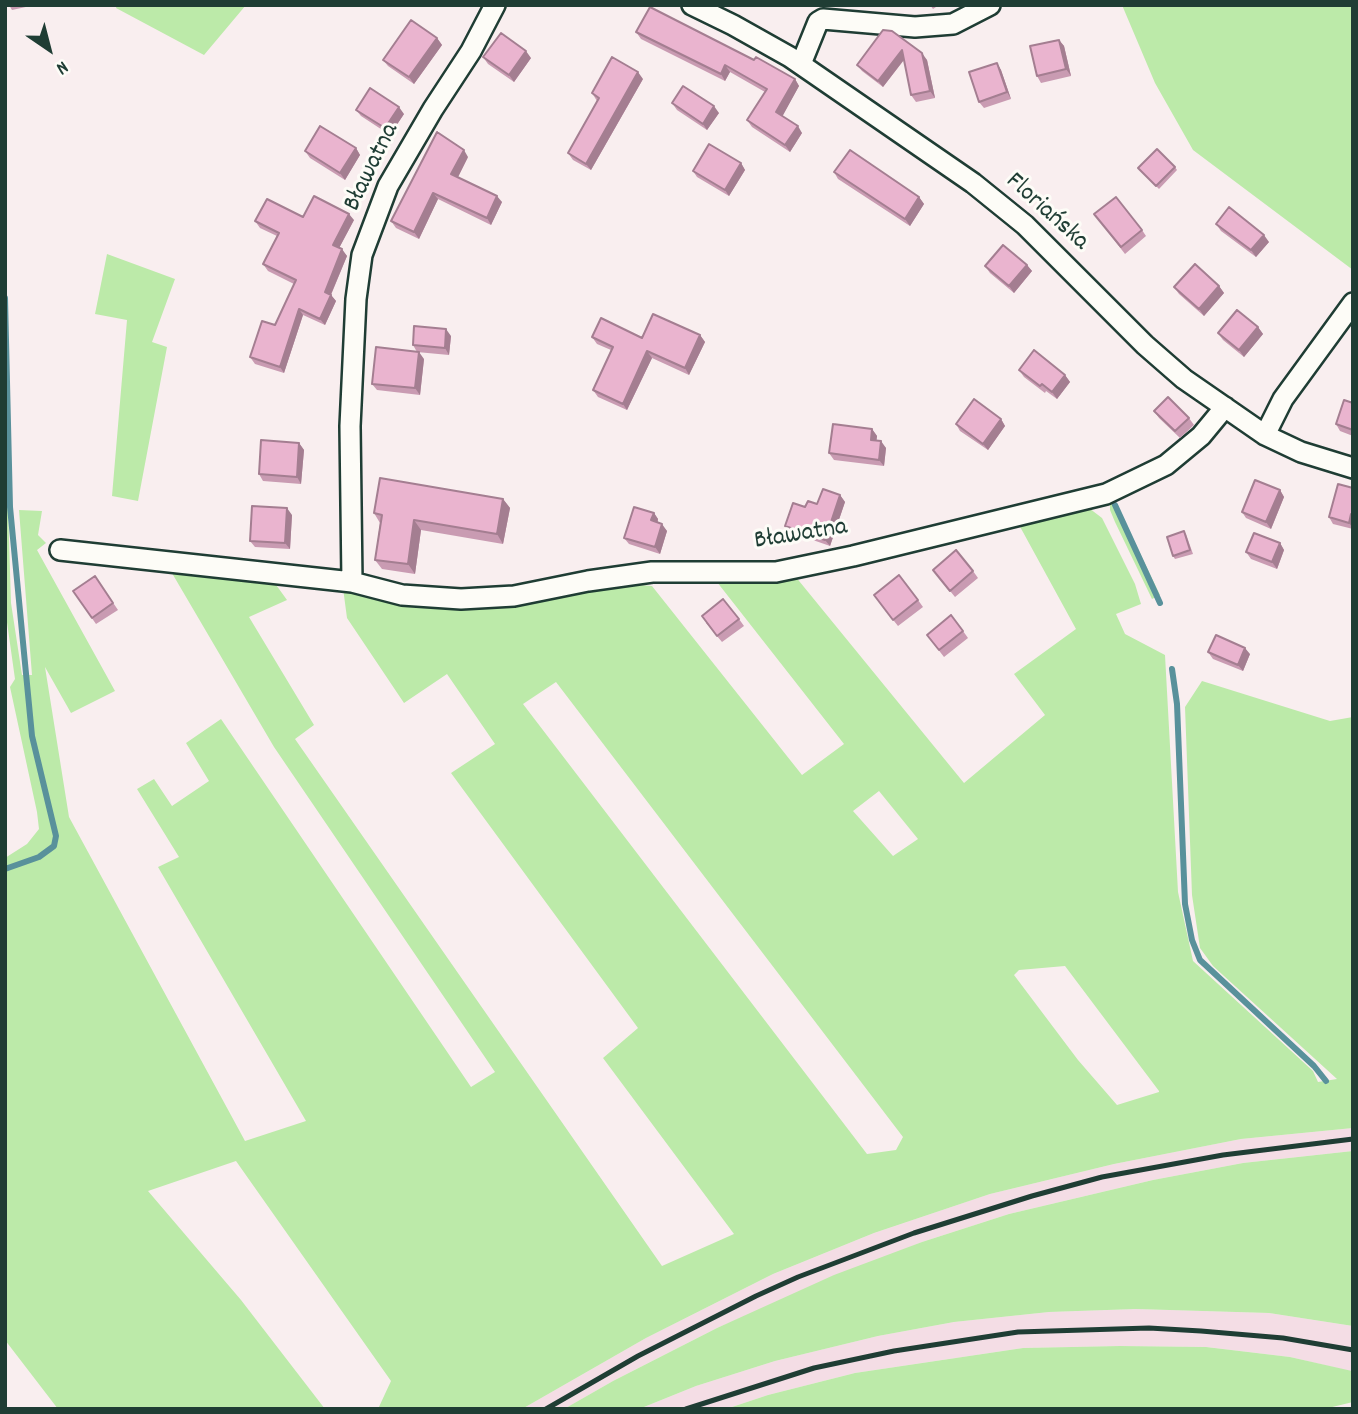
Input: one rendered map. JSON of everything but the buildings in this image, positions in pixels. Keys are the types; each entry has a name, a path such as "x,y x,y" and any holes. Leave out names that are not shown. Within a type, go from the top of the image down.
{"street":[{"name":"Bławatna","path":"352,582 350,426 356,299 362,255 388,186 471,51 495,5"},
{"name":"Floriańska","path":"692,5 764,41 801,64 973,183 1044,244 1145,345 1184,379 1265,435 1301,452 1353,468"},
{"path":"801,64 818,22 823,19 915,27 953,24 990,5"},
{"path":"1265,435 1283,400 1353,303"},
{"name":"Bławatna","path":"60,550 352,582 402,595 461,599 513,596 652,572 776,572 853,556 1106,494 1166,465 1201,436 1225,407"}],"shaded area":[{"path":"1353,1128 1353,1151 1243,1163 1153,1180 1009,1214 922,1242 717,1328 564,1409 522,1409 646,1338 773,1274 874,1233 990,1194 1114,1164 1241,1139"},
{"path":"1136,1309 1269,1313 1353,1326 1353,1372 1290,1357 1206,1347 1023,1348 855,1373 768,1395 726,1409 639,1409 696,1386 775,1361 878,1336 954,1322 1049,1312"}],"green space":[{"path":"117,5 246,5 204,55 116,8"},
{"path":"1122,5 1353,5 1353,270 1193,150 1155,83"},
{"path":"107,254 175,279 152,342 167,347 138,501 112,496 127,320 95,314"},
{"path":"5,412 11,603 22,675 32,675 19,510 42,511 38,535 46,543 37,550 115,691 71,713 45,667 69,817 245,1141 306,1121 158,867 179,857 137,789 154,779 172,806 209,781 186,743 221,719 471,1087 495,1072 274,747 169,568 274,582 287,600 249,617 314,725 295,739 662,1266 734,1234 603,1058 638,1028 451,773 495,744 447,674 404,703 347,618 343,588 374,595 615,583 652,586 802,775 844,744 717,582 795,576 964,783 1045,715 1014,674 1076,629 1018,523 1085,505 1102,518 1135,584 1141,604 1116,614 1125,634 1165,655 1178,892 1193,961 1313,1071 1318,1082 1337,1079 1213,966 1200,948 1192,895 1185,707 1202,681 1330,721 1353,717 1353,1128 1241,1139 1114,1164 990,1194 874,1233 773,1274 646,1338 522,1409 378,1409 391,1381 236,1161 148,1191 241,1300 325,1409 58,1409 5,1340 5,858 27,844 39,829 10,687 15,679 5,608","holes":["556,682 903,1137 896,1150 867,1154 523,704","879,791 918,839 893,856 853,811","1065,966 1159,1092 1117,1105 1078,1060 1014,975 1019,970"]},
{"path":"1113,497 1160,595 1152,599 1110,510 1110,498"},
{"path":"1353,1151 1353,1326 1269,1313 1136,1309 1049,1312 954,1322 878,1336 775,1361 696,1386 639,1409 564,1409 717,1328 834,1275 922,1242 1009,1214 1153,1180 1243,1163"},
{"path":"1206,1347 1290,1357 1352,1371 1353,1402 1324,1409 726,1409 768,1395 855,1373 1023,1348"}],"waterway":[{"path":"5,298 10,507 32,736 56,836 54,846 39,857 5,869"},
{"path":"1115,505 1160,603"},
{"path":"1172,669 1177,704 1185,904 1192,940 1200,960 1314,1066 1326,1081"}],"railway":[{"path":"546,1409 638,1356 756,1296 914,1233 1102,1177 1223,1155 1353,1139"},
{"path":"686,1409 814,1368 894,1351 1018,1332 1149,1328 1283,1338 1353,1350"}]}
